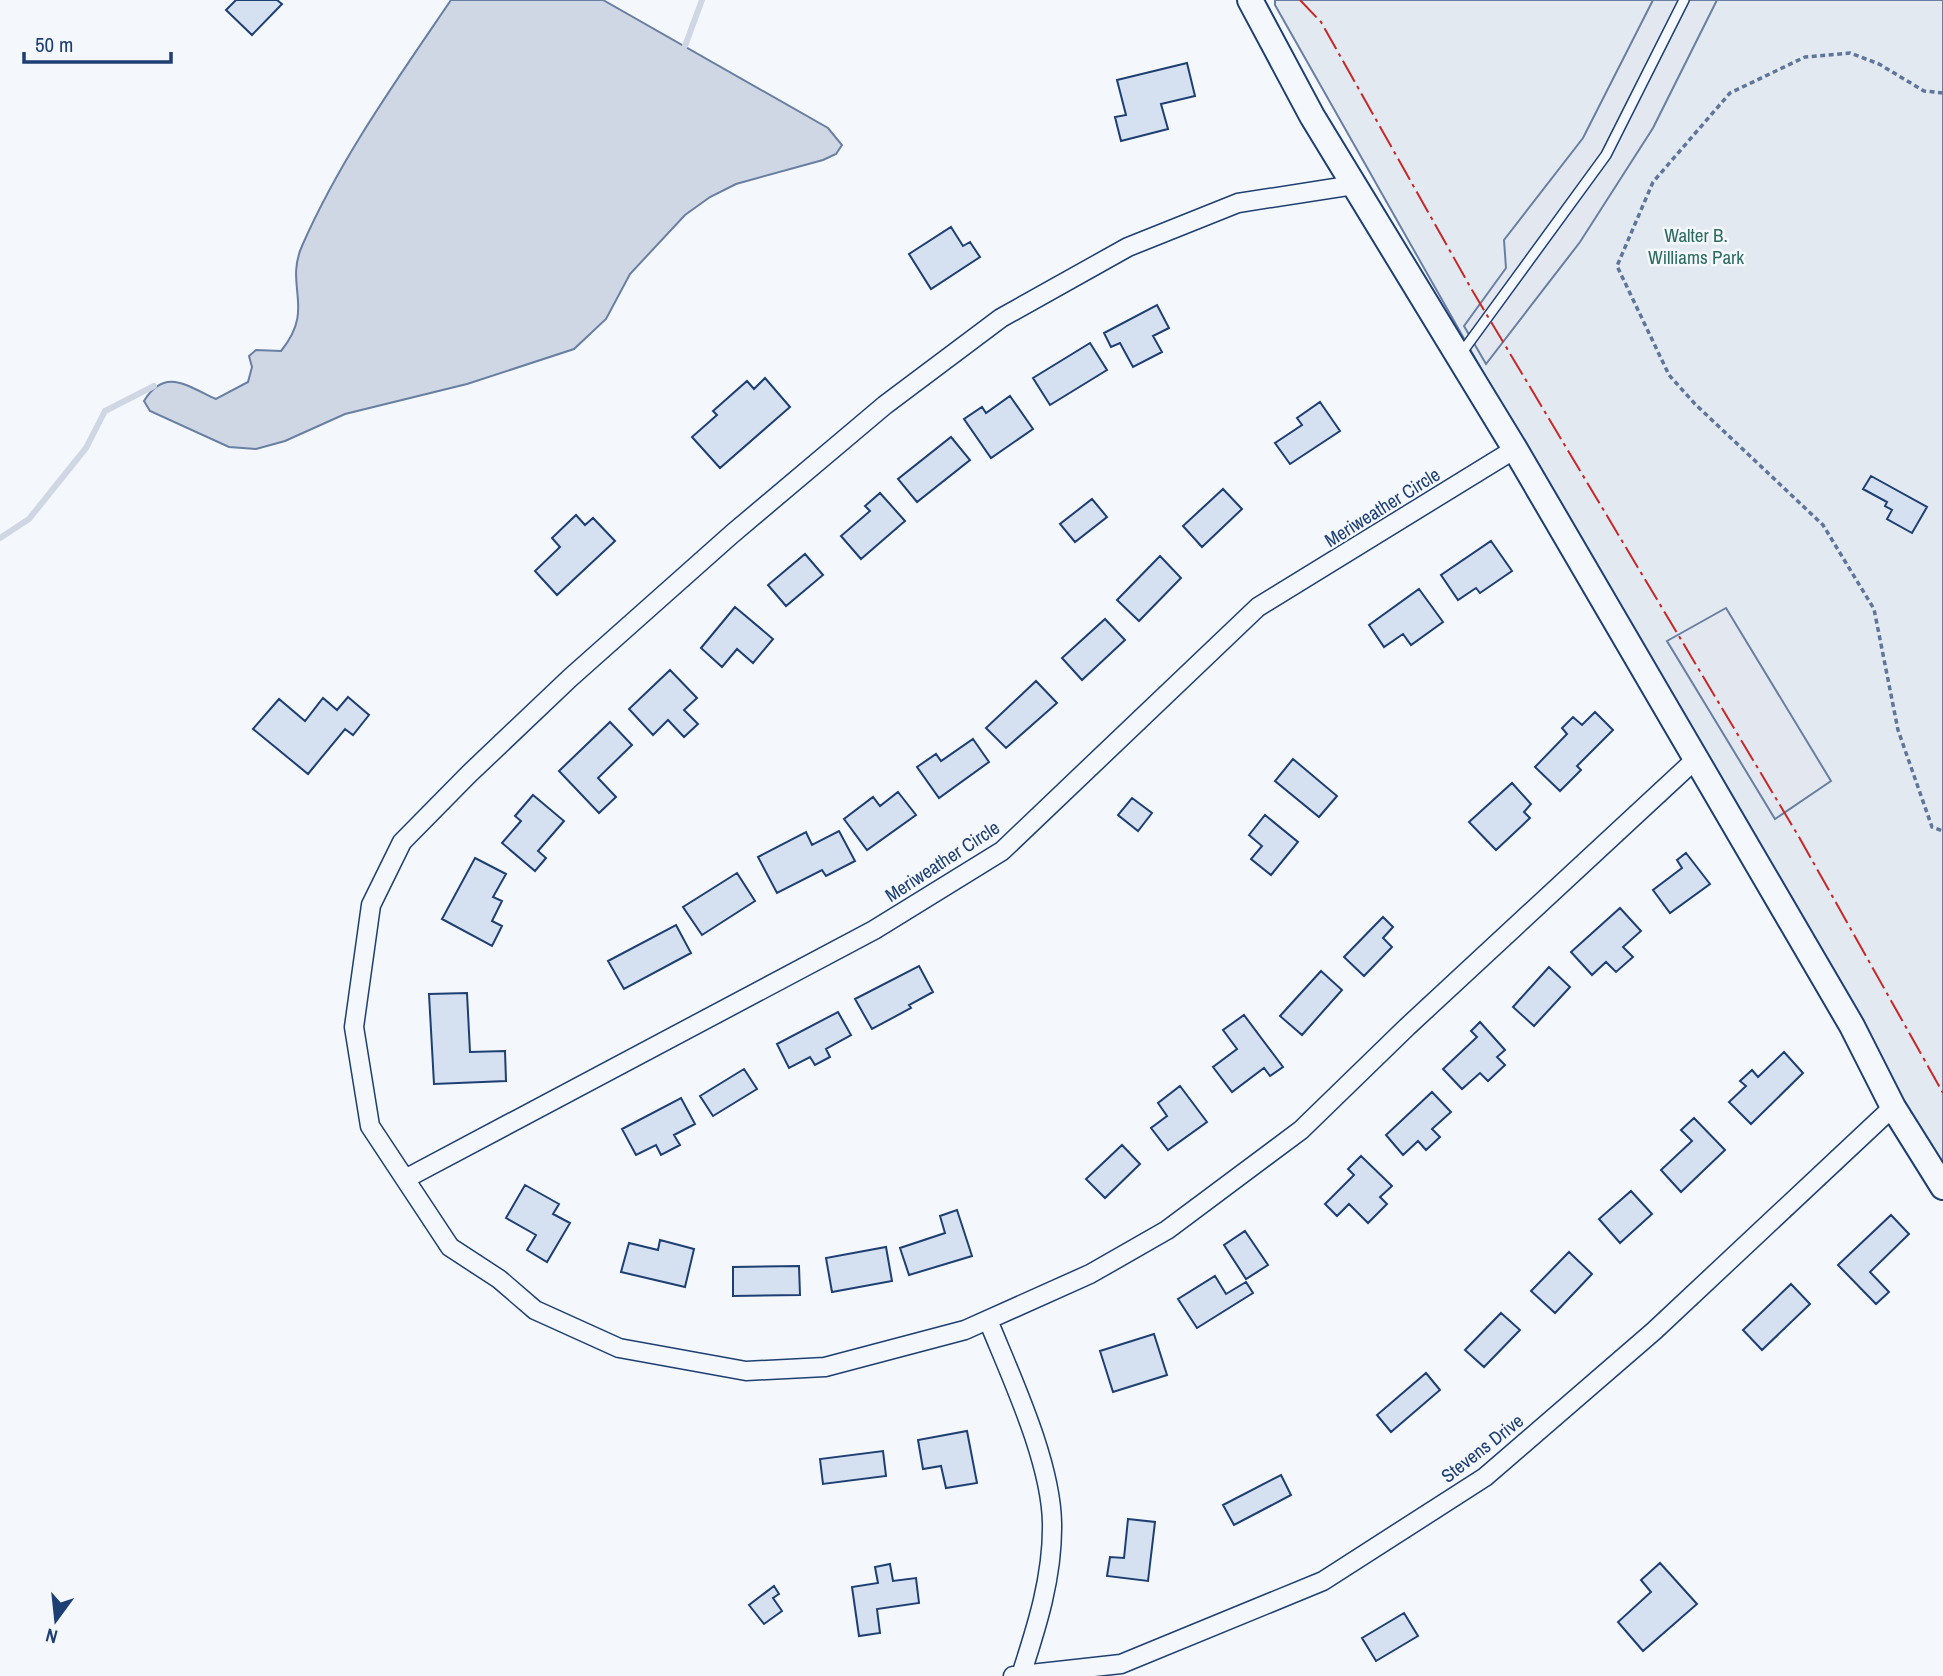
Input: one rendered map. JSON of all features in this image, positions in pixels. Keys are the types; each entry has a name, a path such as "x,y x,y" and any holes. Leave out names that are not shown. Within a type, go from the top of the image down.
{"main road":[{"path":"1252,2 1312,116 1515,449 1852,1026 1893,1107 1943,1187"}],"street":[{"path":"1354,185 1238,203 1128,247 1001,318 885,405 732,534 570,678 402,842 370,905 354,1027 370,1126 450,1247 499,1279 535,1310 619,1348 746,1371 825,1367 965,1330 1090,1274 1167,1230 1301,1130 1407,1027 1696,759"},
{"name":"Meriweather Circle","path":"405,1179 874,930 1002,851 1258,607 1515,449"},
{"name":"Stevens Drive","path":"1017,1676 1121,1664 1323,1581 1485,1478 1654,1331 1893,1107"},
{"path":"988,1320 1041,1459 1052,1521 1045,1591 1017,1676"}],"lane":[{"path":"1459,357 1606,155 1684,0"}],"path":[{"path":"1943,93 1924,91 1878,64 1850,53 1805,57 1730,93 1653,182 1617,266 1669,375 1695,404 1823,525 1874,609 1898,730 1932,827 1943,831"}],"green space":[{"name":"Walter B. Williams Park","path":"1275,0 1943,0 1943,1184 1275,5"}],"shaded area":[{"path":"451,0 603,0 828,128 842,145 836,154 823,160 736,184 710,197 685,215 630,274 606,319 574,349 467,384 345,414 285,441 256,449 229,447 150,411 144,401 160,385 177,382 216,399 248,382 252,367 249,356 256,350 281,351 297,322 297,261 317,214 352,150"},
{"path":"1653,0 1717,0 1653,128 1580,242 1486,364 1464,326 1506,268 1504,240 1583,138"},
{"path":"1726,608 1831,781 1775,819 1667,641"}],"building":[{"path":"236,0 277,0 282,4 252,35 226,10"},
{"path":"1187,63 1195,96 1161,104 1168,129 1121,141 1115,117 1126,115 1117,80"},
{"path":"951,227 963,246 970,242 980,257 931,289 909,254"},
{"path":"1157,305 1169,328 1153,336 1162,352 1133,367 1120,343 1111,347 1104,333"},
{"path":"1090,343 1107,370 1050,405 1033,378"},
{"path":"765,378 790,407 720,468 692,437 717,415 713,411 747,381 754,389"},
{"path":"1010,396 1033,429 991,458 964,419 982,407 986,413"},
{"path":"1320,402 1340,431 1290,464 1275,443 1302,425 1297,418"},
{"path":"951,437 970,460 917,502 898,479"},
{"path":"1871,476 1927,507 1912,533 1887,519 1892,510 1885,506 1887,502 1863,489"},
{"path":"1223,489 1242,509 1202,547 1183,526"},
{"path":"880,493 905,521 861,559 841,536 870,511 865,506"},
{"path":"1092,499 1107,517 1075,542 1060,524"},
{"path":"576,515 585,525 593,518 615,541 557,595 535,571 560,547 552,538"},
{"path":"1491,541 1512,571 1480,593 1476,588 1458,600 1441,575"},
{"path":"805,554 823,575 786,606 768,585"},
{"path":"1160,556 1181,578 1139,621 1117,600"},
{"path":"1419,589 1443,622 1411,645 1403,634 1384,647 1369,625"},
{"path":"735,607 773,639 753,663 737,649 722,667 701,648"},
{"path":"1105,619 1125,640 1082,680 1062,658"},
{"path":"670,670 697,698 684,710 698,724 684,737 668,720 653,735 629,709"},
{"path":"1036,681 1057,703 1006,748 986,728"},
{"path":"348,697 369,715 353,735 345,729 308,774 253,729 279,699 305,721 323,698 337,710"},
{"path":"1595,712 1613,730 1577,766 1581,770 1560,791 1535,767 1567,734 1562,728 1573,717 1582,725"},
{"path":"610,722 632,745 598,778 616,797 599,813 559,771"},
{"path":"973,739 989,762 939,798 917,767 936,754 941,761"},
{"path":"1293,759 1337,796 1319,817 1275,781"},
{"path":"1512,783 1531,804 1524,812 1530,818 1496,850 1469,822"},
{"path":"898,792 916,815 867,850 844,819 873,797 880,806"},
{"path":"533,795 564,821 538,851 546,858 535,871 502,843 521,821 515,816"},
{"path":"1132,798 1152,813 1138,831 1118,815"},
{"path":"1265,815 1298,842 1271,875 1251,859 1262,846 1249,835"},
{"path":"839,831 855,861 826,876 822,870 777,893 758,857 806,832 812,845"},
{"path":"1686,853 1710,884 1670,913 1653,890 1682,868 1677,860"},
{"path":"475,858 506,874 493,897 502,901 492,921 502,926 492,946 442,919"},
{"path":"737,873 755,901 702,935 683,907"},
{"path":"1620,908 1641,931 1623,947 1633,957 1616,972 1606,962 1592,975 1571,952"},
{"path":"1383,917 1393,927 1383,938 1392,947 1364,976 1344,957"},
{"path":"676,925 691,953 624,989 608,961"},
{"path":"919,966 933,992 909,1005 911,1008 872,1029 855,999"},
{"path":"1549,967 1570,987 1534,1026 1513,1007"},
{"path":"1321,971 1342,990 1302,1035 1280,1016"},
{"path":"467,993 470,1052 505,1051 506,1081 434,1084 429,994"},
{"path":"838,1012 851,1035 826,1049 830,1057 815,1065 810,1057 789,1068 777,1044"},
{"path":"1244,1015 1283,1067 1270,1076 1264,1068 1232,1092 1213,1067 1237,1049 1223,1030"},
{"path":"1480,1022 1505,1050 1497,1057 1505,1065 1488,1081 1480,1073 1462,1089 1443,1069 1477,1037 1471,1031"},
{"path":"1784,1052 1803,1073 1751,1124 1729,1102 1746,1086 1740,1081 1752,1070 1758,1077"},
{"path":"744,1069 757,1089 713,1116 700,1096"},
{"path":"1180,1086 1207,1122 1168,1150 1151,1128 1167,1116 1158,1103"},
{"path":"1432,1092 1451,1112 1432,1129 1440,1137 1426,1150 1418,1141 1403,1155 1386,1135"},
{"path":"681,1098 695,1124 674,1135 680,1145 661,1155 656,1145 636,1155 622,1129"},
{"path":"1694,1118 1725,1150 1681,1192 1661,1170 1692,1141 1681,1130"},
{"path":"1122,1145 1140,1164 1105,1198 1086,1179"},
{"path":"1361,1156 1392,1186 1380,1197 1387,1204 1368,1223 1349,1204 1337,1216 1325,1204 1354,1175 1348,1169"},
{"path":"525,1185 559,1204 553,1214 570,1223 547,1262 527,1250 536,1235 506,1218"},
{"path":"1631,1191 1652,1214 1620,1243 1599,1219"},
{"path":"957,1210 972,1256 909,1275 900,1248 945,1233 940,1216"},
{"path":"1891,1215 1909,1234 1870,1272 1889,1292 1876,1304 1838,1265"},
{"path":"1245,1231 1268,1265 1246,1279 1224,1245"},
{"path":"660,1240 694,1249 685,1287 621,1272 629,1243 658,1250"},
{"path":"886,1247 892,1281 832,1292 826,1258"},
{"path":"1569,1252 1592,1274 1555,1313 1531,1291"},
{"path":"799,1266 800,1295 733,1296 733,1267"},
{"path":"1215,1276 1226,1294 1246,1282 1253,1293 1197,1328 1178,1299"},
{"path":"1791,1284 1810,1304 1762,1350 1743,1330"},
{"path":"1501,1313 1520,1330 1484,1367 1465,1350"},
{"path":"1154,1334 1167,1375 1113,1392 1100,1351"},
{"path":"1426,1373 1440,1390 1391,1432 1377,1415"},
{"path":"967,1431 977,1483 946,1488 941,1466 923,1469 918,1440"},
{"path":"883,1451 886,1476 823,1484 820,1459"},
{"path":"1281,1475 1291,1495 1234,1525 1223,1505"},
{"path":"1128,1519 1155,1522 1148,1581 1107,1576 1110,1557 1124,1558"},
{"path":"1660,1563 1697,1604 1643,1651 1618,1622 1651,1592 1641,1580"},
{"path":"890,1564 893,1581 916,1578 919,1603 877,1609 880,1633 859,1636 852,1587 878,1583 875,1567"},
{"path":"774,1586 779,1594 773,1598 782,1611 764,1624 749,1605"},
{"path":"1404,1613 1418,1636 1376,1661 1362,1638"}],"waterway":[{"path":"685,46 702,0"},
{"path":"0,538 29,519 86,448 105,411 154,386"}],"power":[{"path":"1300,0 1321,22 1472,290 1799,837 1943,1093"}]}
